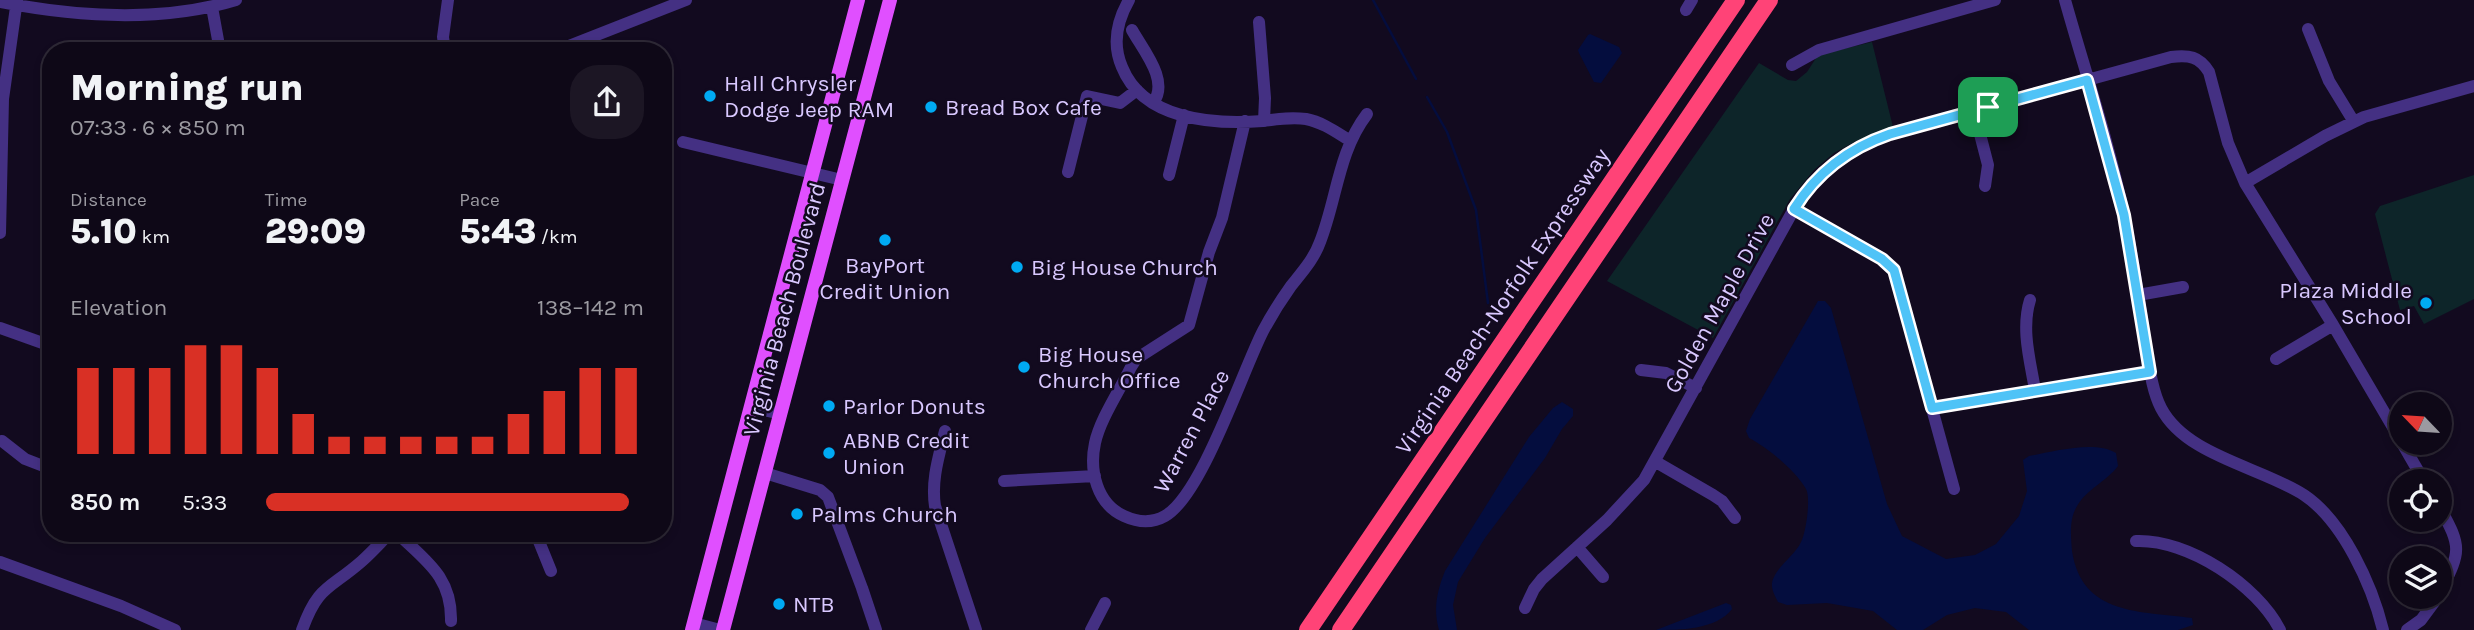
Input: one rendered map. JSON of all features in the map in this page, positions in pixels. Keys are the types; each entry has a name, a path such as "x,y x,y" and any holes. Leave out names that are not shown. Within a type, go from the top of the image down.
{"highway":[{"name":"Virginia Beach-Norfolk Expressway","path":"1308,630 1736,0"},
{"path":"1341,630 1769,0"}],"main road":[{"name":"Virginia Beach Boulevard","path":"693,627 858,0"},
{"name":"Virginia Beach Boulevard","path":"721,630 890,0"}],"street":[{"path":"0,2 17,2 55,10 139,15 174,13 236,0"},
{"path":"444,42 449,0"},
{"path":"579,42 686,0"},
{"path":"1129,0 1119,23 1117,49 1123,70 1137,90 1153,103 1184,116 1222,121 1282,118 1310,120 1349,140"},
{"path":"1792,65 1819,50 1995,0"},
{"path":"2065,0 2124,215 2150,372 2161,408 2183,435 2303,494 2326,513 2366,581 2383,630"},
{"path":"0,233 3,99 17,2"},
{"path":"212,7 218,42"},
{"path":"1259,22 1265,98 1264,121"},
{"path":"2308,29 2329,81 2354,122"},
{"path":"1132,30 1159,80 1159,93 1153,103"},
{"name":"Golden Maple Drive","path":"1525,608 1542,579 1635,492 1656,461 1794,209 1814,181 1854,150 1887,135 2171,57 2186,55 2197,59 2209,72 2228,143 2245,183 2389,420"},
{"path":"2245,183 2354,122 2392,108 2474,86"},
{"path":"1068,172 1087,96 1121,103 1137,90"},
{"path":"1974,111 1988,165 1985,186"},
{"name":"Warren Place","path":"1245,121 1226,202 1209,252 1192,319 1185,330 1145,352 1130,367 1095,443 1095,476 1099,493 1108,506 1143,522 1167,515 1193,483 1263,331 1277,306 1315,253 1349,140 1367,114"},
{"path":"1169,175 1184,116"},
{"path":"683,142 842,180"},
{"path":"1794,209 1882,259 1894,270 1954,489"},
{"path":"2138,295 2183,287"},
{"path":"2030,300 2026,333 2035,390"},
{"path":"2276,359 2333,325"},
{"path":"0,328 42,343"},
{"path":"1641,370 1666,373 1696,388"},
{"path":"1932,408 2150,372"},
{"path":"751,407 781,414"},
{"path":"945,430 933,485 935,506 976,630"},
{"path":"2,441 25,459 42,466"},
{"path":"1656,461 1722,501 1735,518"},
{"path":"765,473 820,490 828,497 876,630"},
{"path":"1004,481 1095,476"},
{"path":"2452,530 2457,546 2452,569"},
{"path":"2136,541 2168,545 2195,556 2232,577 2265,605 2280,630"},
{"path":"302,630 309,611 321,592 363,560 380,542"},
{"path":"406,542 438,574 446,586 451,621"},
{"path":"539,542 551,571"},
{"path":"1577,547 1603,577"},
{"path":"0,562 121,606 175,630"},
{"path":"1091,630 1105,603"},
{"path":"2407,630 2421,620 2429,609"},
{"path":"693,627 721,630"}],"green space":[{"path":"1872,42 1893,127 1856,141 1834,153 1814,170 1790,199 1713,338 1607,281 1759,63 1788,80 1796,81 1807,72 1818,55"},
{"path":"2474,175 2474,299 2424,324 2414,306 2400,310 2375,214 2380,206"}],"shaded area":[{"path":"1590,34 1619,47 1622,53 1601,83 1594,82 1578,50"},
{"path":"1818,301 1825,301 1831,308 1887,504 1902,536 1946,559 1975,555 1996,544 2019,516 2027,491 2023,460 2029,456 2073,448 2107,449 2116,453 2118,466 2085,496 2072,518 2072,551 2078,572 2088,588 2101,599 2134,611 2192,618 2193,625 2178,630 2029,630 2006,612 1975,608 1947,615 1923,630 1897,630 1873,611 1827,603 1787,605 1778,602 1773,590 1773,580 1803,538 1807,493 1788,467 1749,438 1746,431 1750,419"},
{"path":"1562,402 1573,409 1573,416 1485,538 1458,582 1453,605 1457,630 1439,630 1437,600 1445,571 1529,437 1553,408"},
{"path":"1726,603 1731,605 1732,609 1725,616 1707,625 1656,630"}],"waterway":[{"path":"1373,0 1416,79"},
{"path":"1427,97 1447,132 1476,210 1488,303"}],"place":[{"name":"Hall Chrysler Dodge Jeep RAM","path":"710,96"},
{"name":"Bread Box Cafe","path":"931,107"},
{"name":"BayPort Credit Union","path":"885,240"},
{"name":"Big House Church","path":"1017,267"},
{"name":"Plaza Middle School","path":"2426,303"},
{"name":"Big House Church Office","path":"1024,367"},
{"name":"Parlor Donuts","path":"829,406"},
{"name":"ABNB Credit Union","path":"829,453"},
{"name":"Palms Church","path":"797,514"},
{"name":"NTB","path":"779,604"}],"route":[{"path":"2087,80 2124,215 2150,372 1932,408 1894,270 1882,259 1794,209 1824,171 1856,148 1887,135 1988,107 2087,80"}]}
